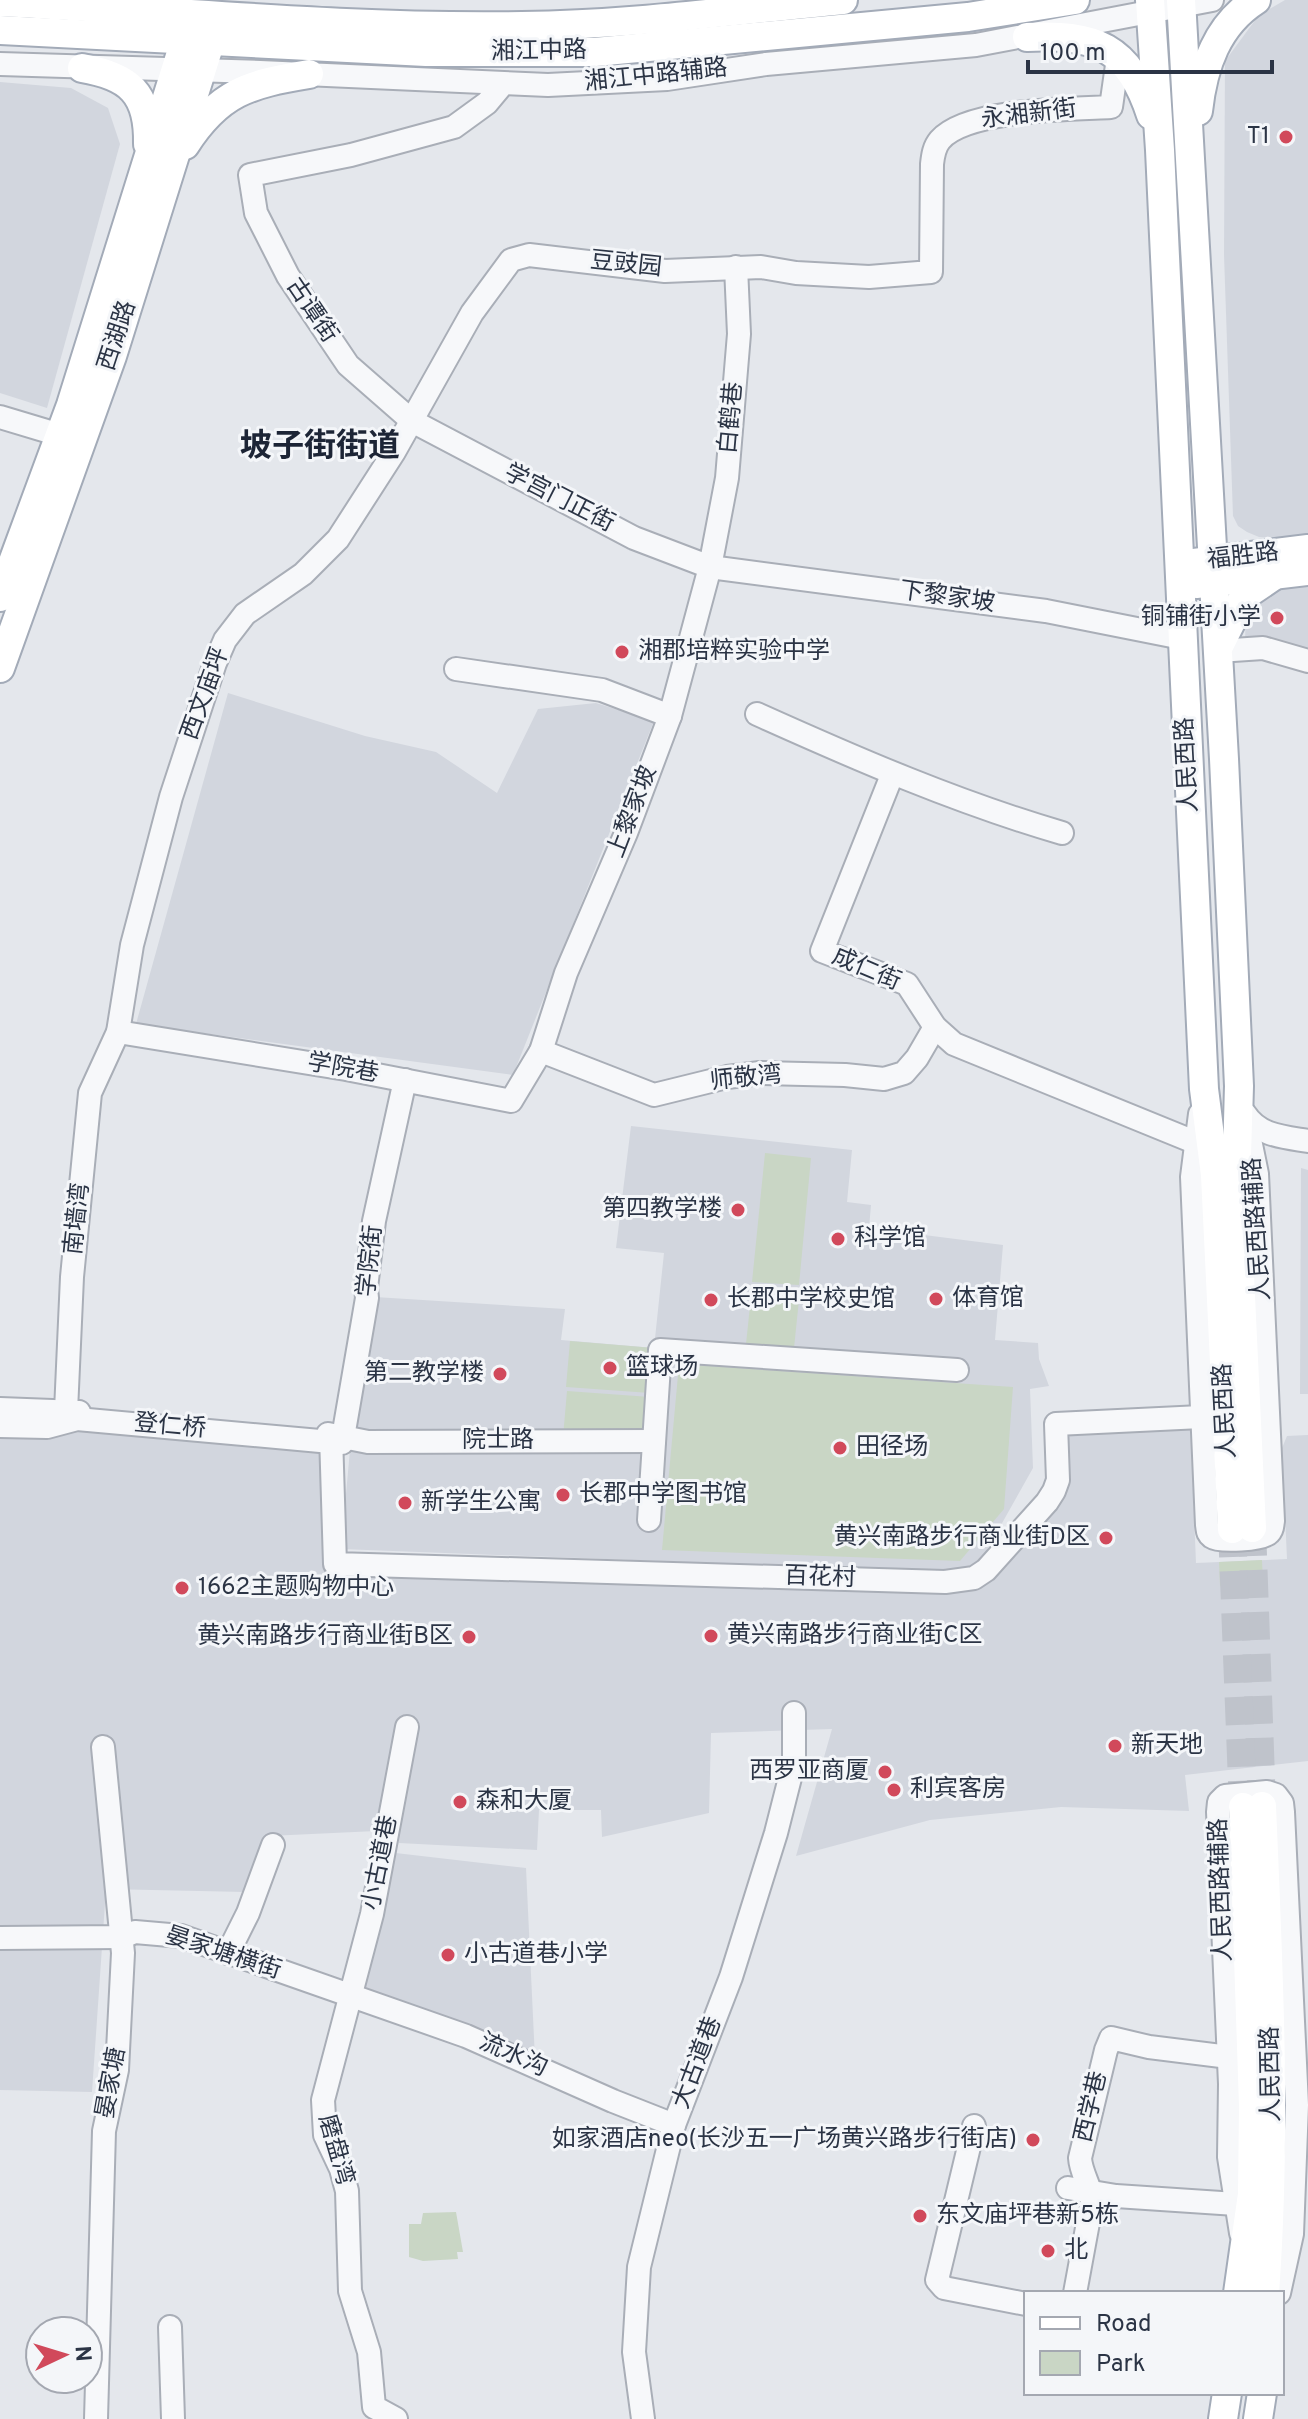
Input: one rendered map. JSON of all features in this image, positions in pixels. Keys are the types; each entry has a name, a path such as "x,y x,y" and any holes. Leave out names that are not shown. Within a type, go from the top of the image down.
{"main road":[{"name":"湘江中路","path":"0,2 204,19 466,27 684,18 843,0"},
{"name":"湘江中路","path":"0,30 204,19 426,52 595,52 968,17 1075,0"},
{"path":"1191,188 1199,107 1210,57 1225,28 1256,0"},
{"name":"人民西路","path":"1150,6 1160,150 1204,1089 1215,1175 1242,1528 1236,1191 1242,1099 1182,3"},
{"name":"西湖路","path":"0,668 112,356 167,177 188,70 204,19"},
{"path":"1027,37 1057,36 1092,41 1107,48 1137,81 1160,150"},
{"path":"82,68 120,77 139,97 147,121 148,153"},
{"name":"西湖路","path":"0,597 60,435 148,153 188,70"},
{"path":"167,177 197,126 214,107 232,95 255,86 309,74"},
{"path":"1209,503 1214,516 1231,537 1276,564 1244,596 1227,625 1218,651"},
{"name":"福胜路","path":"1276,564 1308,549"},
{"name":"福胜路","path":"1179,575 1276,564 1308,571"},
{"name":"人民西路","path":"1238,2291 1252,2194 1253,1806 1273,2065 1271,2204 1265,2291"},
{"path":"1223,2419 1227,2395"},
{"path":"1258,2419 1262,2395"}],"street":[{"name":"湘江中路辅路","path":"0,64 444,79 502,85 667,79 766,64 918,51 1027,37 1150,6 1212,0"},
{"name":"永湘新街","path":"931,272 932,164 935,148 942,138 971,122 989,118 1111,107 1118,58"},
{"name":"古谭街","path":"412,421 348,365 288,276 256,213 250,175 351,155 454,127 487,103 502,85"},
{"name":"豆豉园","path":"412,421 472,313 511,260 529,255 665,271 736,267 869,277 931,272"},
{"name":"白鹤巷","path":"710,567 727,478 735,390 739,334 736,267"},
{"path":"0,417 60,435"},
{"name":"学宫门正街","path":"412,421 634,538 710,567"},
{"name":"西文庙坪","path":"118,1032 132,945 171,797 225,640 245,614 303,574 338,539 412,421"},
{"name":"下黎家坡","path":"710,567 1046,611 1182,638"},
{"name":"上黎家坡","path":"541,1051 566,973 626,833 670,716 710,567"},
{"path":"1218,651 1263,648 1308,661"},
{"path":"456,669 602,690 670,716"},
{"path":"757,714 892,775 1004,816 1062,833"},
{"name":"成仁街","path":"892,775 822,951 907,984 935,1027 954,1044 1197,1143"},
{"name":"师敬湾","path":"541,1051 654,1095 727,1077 760,1073 884,1079 904,1073 935,1027"},
{"name":"学院巷","path":"118,1032 511,1101 541,1051"},
{"name":"南墙湾","path":"66,1411 72,1277 90,1093 118,1032"},
{"name":"学院街","path":"335,1564 337,1439 367,1298 374,1221 405,1080"},
{"name":"人民西路辅路","path":"1204,1089 1192,1177 1201,1417 1208,1533 1214,1539 1222,1540 1266,1536 1272,1531 1273,1521 1257,1174 1242,1099"},
{"path":"1242,1099 1251,1123 1261,1130 1308,1141"},
{"path":"649,1520 650,1441 660,1350 957,1370"},
{"name":"登仁桥","path":"0,1409 66,1411 337,1439"},
{"name":"百花村","path":"335,1564 962,1581 986,1570 1054,1491 1058,1480 1056,1424 1201,1417"},
{"name":"登仁桥","path":"0,1426 47,1427 77,1419 337,1439"},
{"path":"337,1439 368,1442 650,1441"},
{"name":"大古道巷","path":"643,2419 634,2352 636,2294 646,2234 674,2125 731,1977 776,1833 794,1762 794,1713"},
{"name":"小古道巷","path":"348,1997 372,1914 407,1727"},
{"name":"晏家塘","path":"96,2419 104,2131 117,2070 122,1937 103,1747"},
{"name":"人民西路辅路","path":"1243,2250 1229,2157 1229,2057 1218,1812 1219,1802 1225,1796 1267,1792 1276,1795 1282,1803 1300,1981 1295,2192 1292,2234 1279,2291"},
{"path":"228,1953 248,1913 273,1845"},
{"name":"晏家塘横街","path":"0,1938 122,1937 135,1932 160,1932 191,1939 348,1997"},
{"name":"流水沟","path":"348,1997 466,2036 674,2125"},
{"name":"磨盘湾","path":"348,1997 322,2113 325,2135 341,2169 347,2191 350,2291 369,2352 374,2407 396,2419"},
{"name":"西学巷","path":"1075,2291 1091,2213 1091,2193 1083,2176 1080,2158 1111,2038 1179,2052 1229,2057"},
{"path":"974,2126 938,2274 940,2286 1024,2304"},
{"path":"1068,2188 1091,2193 1236,2204"},
{"path":"170,2327 173,2419"}],"shaded area":[{"path":"1285,0 1308,0 1308,534 1271,538 1247,532 1238,526 1233,516 1224,255 1225,61 1259,15"},
{"path":"0,82 71,88 108,108 120,144 47,408 0,393"},
{"name":"铜铺街小学","path":"1308,584 1308,655 1245,641 1246,612 1276,588"},
{"path":"228,693 365,736 436,752 497,793 538,709 596,703 654,721 513,1075 136,1024"},
{"path":"631,1126 852,1150 847,1202 871,1205 869,1228 1003,1245 995,1340 1038,1343 1039,1359 1049,1386 1030,1389 1033,1468 974,1573 341,1549 352,1428 375,1297 565,1309 561,1340 654,1348 664,1253 616,1248"},
{"path":"1301,1168 1308,1170 1308,1394 1300,1394"},
{"path":"1190,1418 1196,1563 1287,1559 1282,1448 1287,1436 1308,1435 1308,1761 1185,1775 1189,1811 1061,1807 930,1820 796,1856 832,1729 711,1733 709,1813 602,1837 601,1810 539,1810 537,1850 399,1843 395,1748 376,1831 269,1836 245,1892 106,1889 92,2092 0,2090 0,1437 40,1436 65,1429 332,1453 335,1563 962,1581 1047,1502 1056,1424"},
{"name":"小古道巷小学","path":"387,1852 526,1868 535,2059 365,1990 362,1983"}],"green space":[{"path":"765,1153 811,1158 799,1285 752,1282"},
{"name":"篮球场","path":"752,1287 800,1290 794,1348 746,1344"},
{"name":"篮球场","path":"570,1341 654,1348 650,1393 566,1387"},
{"name":"田径场","path":"679,1364 1013,1387 1004,1509 960,1561 662,1550"},
{"name":"篮球场","path":"567,1391 650,1397 646,1440 563,1437"},
{"path":"1262,1560 1263,1584 1220,1586 1219,1562"},
{"path":"456,2212 463,2252 457,2252 458,2259 423,2261 409,2257 409,2224 421,2224 423,2213"}],"tunnel":[{"path":"1252,1528 1262,1806"},
{"path":"1232,1529 1243,1807"}],"place":[{"name":"T1","path":"1286,137"},
{"name":"铜铺街小学","path":"1277,618"},
{"name":"湘郡培粹实验中学","path":"622,652"},
{"name":"第四教学楼","path":"738,1210"},
{"name":"科学馆","path":"838,1239"},
{"name":"体育馆","path":"936,1299"},
{"name":"长郡中学校史馆","path":"711,1300"},
{"name":"篮球场","path":"610,1368"},
{"name":"第二教学楼","path":"500,1374"},
{"name":"田径场","path":"840,1448"},
{"name":"长郡中学图书馆","path":"563,1495"},
{"name":"新学生公寓","path":"405,1503"},
{"name":"黄兴南路步行商业街D区","path":"1106,1538"},
{"name":"1662主题购物中心","path":"182,1588"},
{"name":"黄兴南路步行商业街C区","path":"711,1636"},
{"name":"黄兴南路步行商业街B区","path":"469,1637"},
{"name":"新天地","path":"1115,1746"},
{"name":"西罗亚商厦","path":"885,1772"},
{"name":"利宾客房","path":"894,1790"},
{"name":"森和大厦","path":"460,1802"},
{"name":"小古道巷小学","path":"448,1955"},
{"name":"如家酒店·neo(长沙五一广场黄兴路步行街店)","path":"1033,2140"},
{"name":"东文庙坪巷新5栋","path":"920,2216"},
{"name":"北","path":"1048,2251"}],"district":[{"name":"坡子街街道","path":"320,448"}]}
